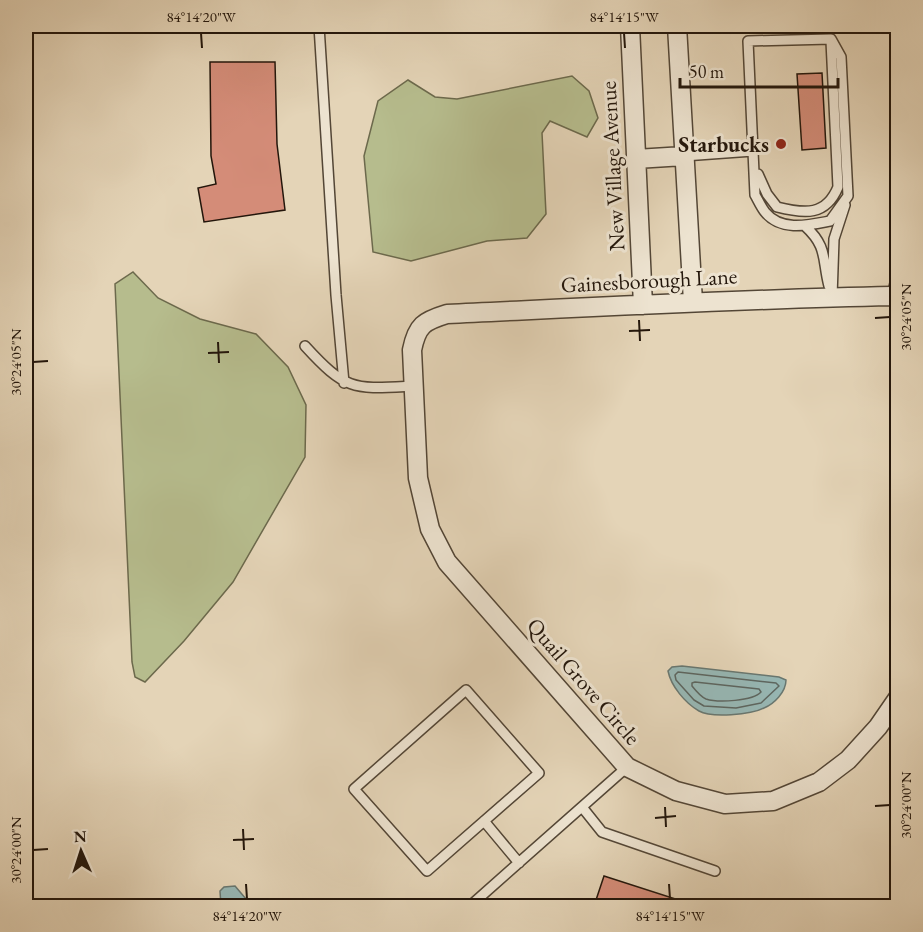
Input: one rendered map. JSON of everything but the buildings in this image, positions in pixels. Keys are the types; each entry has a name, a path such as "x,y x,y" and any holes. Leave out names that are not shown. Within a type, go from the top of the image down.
{"street":[{"name":"New Village Avenue","path":"630,26 643,305"},
{"path":"677,26 693,302"},
{"path":"636,159 684,156"},
{"name":"Gainesborough Lane","path":"415,334 426,321 447,315 693,302 895,297"},
{"name":"Quail Grove Circle","path":"415,334 412,350 418,478 430,529 447,562 627,767 676,791 725,804 773,801 819,782 848,760 878,728 897,698"}],"lane":[{"path":"319,26 336,295 344,383"},
{"path":"753,151 759,178 777,207 791,211 822,209 833,200 838,187 831,39"},
{"path":"831,39 748,40 755,195 766,213 782,224 806,226 830,221 848,196"},
{"path":"831,39 841,57 848,196 834,239 832,297"},
{"path":"684,156 753,151"},
{"path":"806,226 817,237 824,253 825,269 832,297"},
{"path":"895,297 897,270"},
{"path":"305,346 326,369 344,383 365,389 414,386"},
{"path":"466,690 539,773 484,821 427,871 354,789 466,690"},
{"path":"470,906 627,767"},
{"path":"582,807 602,832 715,871"},
{"path":"484,821 519,863"}],"green space":[{"path":"572,76 589,91 598,118 587,137 550,121 542,133 546,214 527,238 487,241 411,261 373,252 364,156 378,101 408,80 435,97 457,99"},
{"path":"133,272 158,298 200,319 256,334 288,367 306,405 305,457 233,582 184,641 145,682 135,677 132,662 115,284"},
{"path":"26,798 33,906 26,906"}],"water":[{"path":"682,666 779,677 786,680 782,693 768,706 731,715 712,714 699,711 679,694 668,671 672,667"},
{"path":"235,886 252,906 221,906 220,891 224,887"}],"place":[{"name":"Starbucks","path":"781,144"}]}
